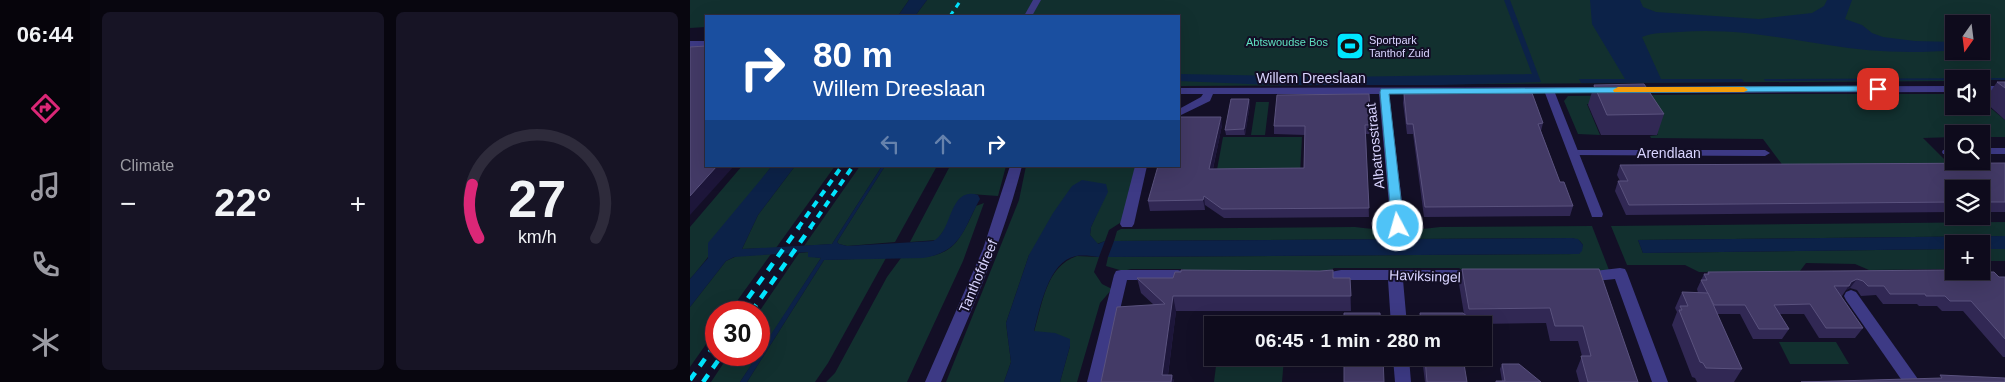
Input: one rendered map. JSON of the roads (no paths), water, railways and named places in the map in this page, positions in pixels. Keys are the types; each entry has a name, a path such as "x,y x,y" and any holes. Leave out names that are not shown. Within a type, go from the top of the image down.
{"street":[{"path":"1029,15 1037,0"},
{"path":"690,44 705,44"},
{"path":"1990,89 2005,88"},
{"name":"Willem Dreeslaan","path":"1180,91 1945,89"},
{"path":"1549,91 1597,214"},
{"path":"1180,112 1206,99 1209,92"},
{"name":"Albatrosstraat","path":"1384,92 1398,226"},
{"name":"Tanthofdreef","path":"933,382 997,232 1009,196 1016,167"},
{"path":"1127,224 1141,167"},
{"path":"1568,277 1597,277 1620,273 1660,382"},
{"path":"1095,382 1121,275 1178,275 1190,279"},
{"name":"Haviksingel","path":"1320,279 1341,275 1457,275 1470,278 1490,278"},
{"path":"1395,275 1398,316"},
{"path":"1851,296 1912,382"},
{"path":"1402,366 1403,382"}],"lane":[{"path":"1990,151 2005,151"},
{"name":"Arendlaan","path":"1574,153 1765,153"}],"water":[{"path":"909,0 927,0 916,15 899,15"},
{"path":"1504,0 1510,0 1541,82 1439,85 1274,85 1180,81 1180,74 1338,77 1532,74"},
{"path":"1590,0 1640,0 1643,7 1656,12 1759,19 1812,13 1824,6 1827,0 1852,0 1845,19 1862,25 1872,33 1883,37 1915,41 1945,42 1945,51 1875,51 1736,32 1660,33 1642,37 1661,79 1742,79 1744,82 1581,83 1579,79 1625,79 1592,24"},
{"path":"1945,78 1945,80 1765,81 1764,79"},
{"path":"1990,78 2005,78 2005,80 1990,80"},
{"path":"771,167 794,167 758,215 742,249 832,244 881,167 884,167 837,242 839,244 847,246 933,241 944,229 956,203 961,197 968,194 978,195 980,199 960,238 954,245 936,255 923,258 824,260 770,346 770,336 821,258 808,257 808,252 734,257 726,261 690,307 690,279 708,258 708,243"},
{"path":"1082,180 1106,184 1108,192 1091,227 1090,235 1098,244 1105,241 1099,257 1076,256 1066,260 1058,267 1047,287 1034,331 1055,333 1070,339 1070,346 1060,382 1004,382 1011,362 1006,323 1029,255 1053,213 1072,186"},
{"path":"1990,236 2005,236 2005,249 1990,249"},
{"path":"1945,237 1945,249 1643,253 1638,240"},
{"path":"1578,239 1583,245 1582,251 1579,254 1108,257 1114,241"},
{"path":"750,366 757,366 747,382 740,382"}],"railway":[{"path":"951,15 961,0"},
{"path":"798,228 841,167"},
{"path":"810,228 852,167"},
{"path":"746,301 799,227"},
{"path":"759,301 811,227"},
{"path":"690,380 705,359"},
{"path":"703,382 714,366"}],"place":[{"name":"Sportpark Tanthof Zuid","path":"1350,46"}],"park label":[{"name":"Abtswoudse Bos","path":"1287,42"}]}
